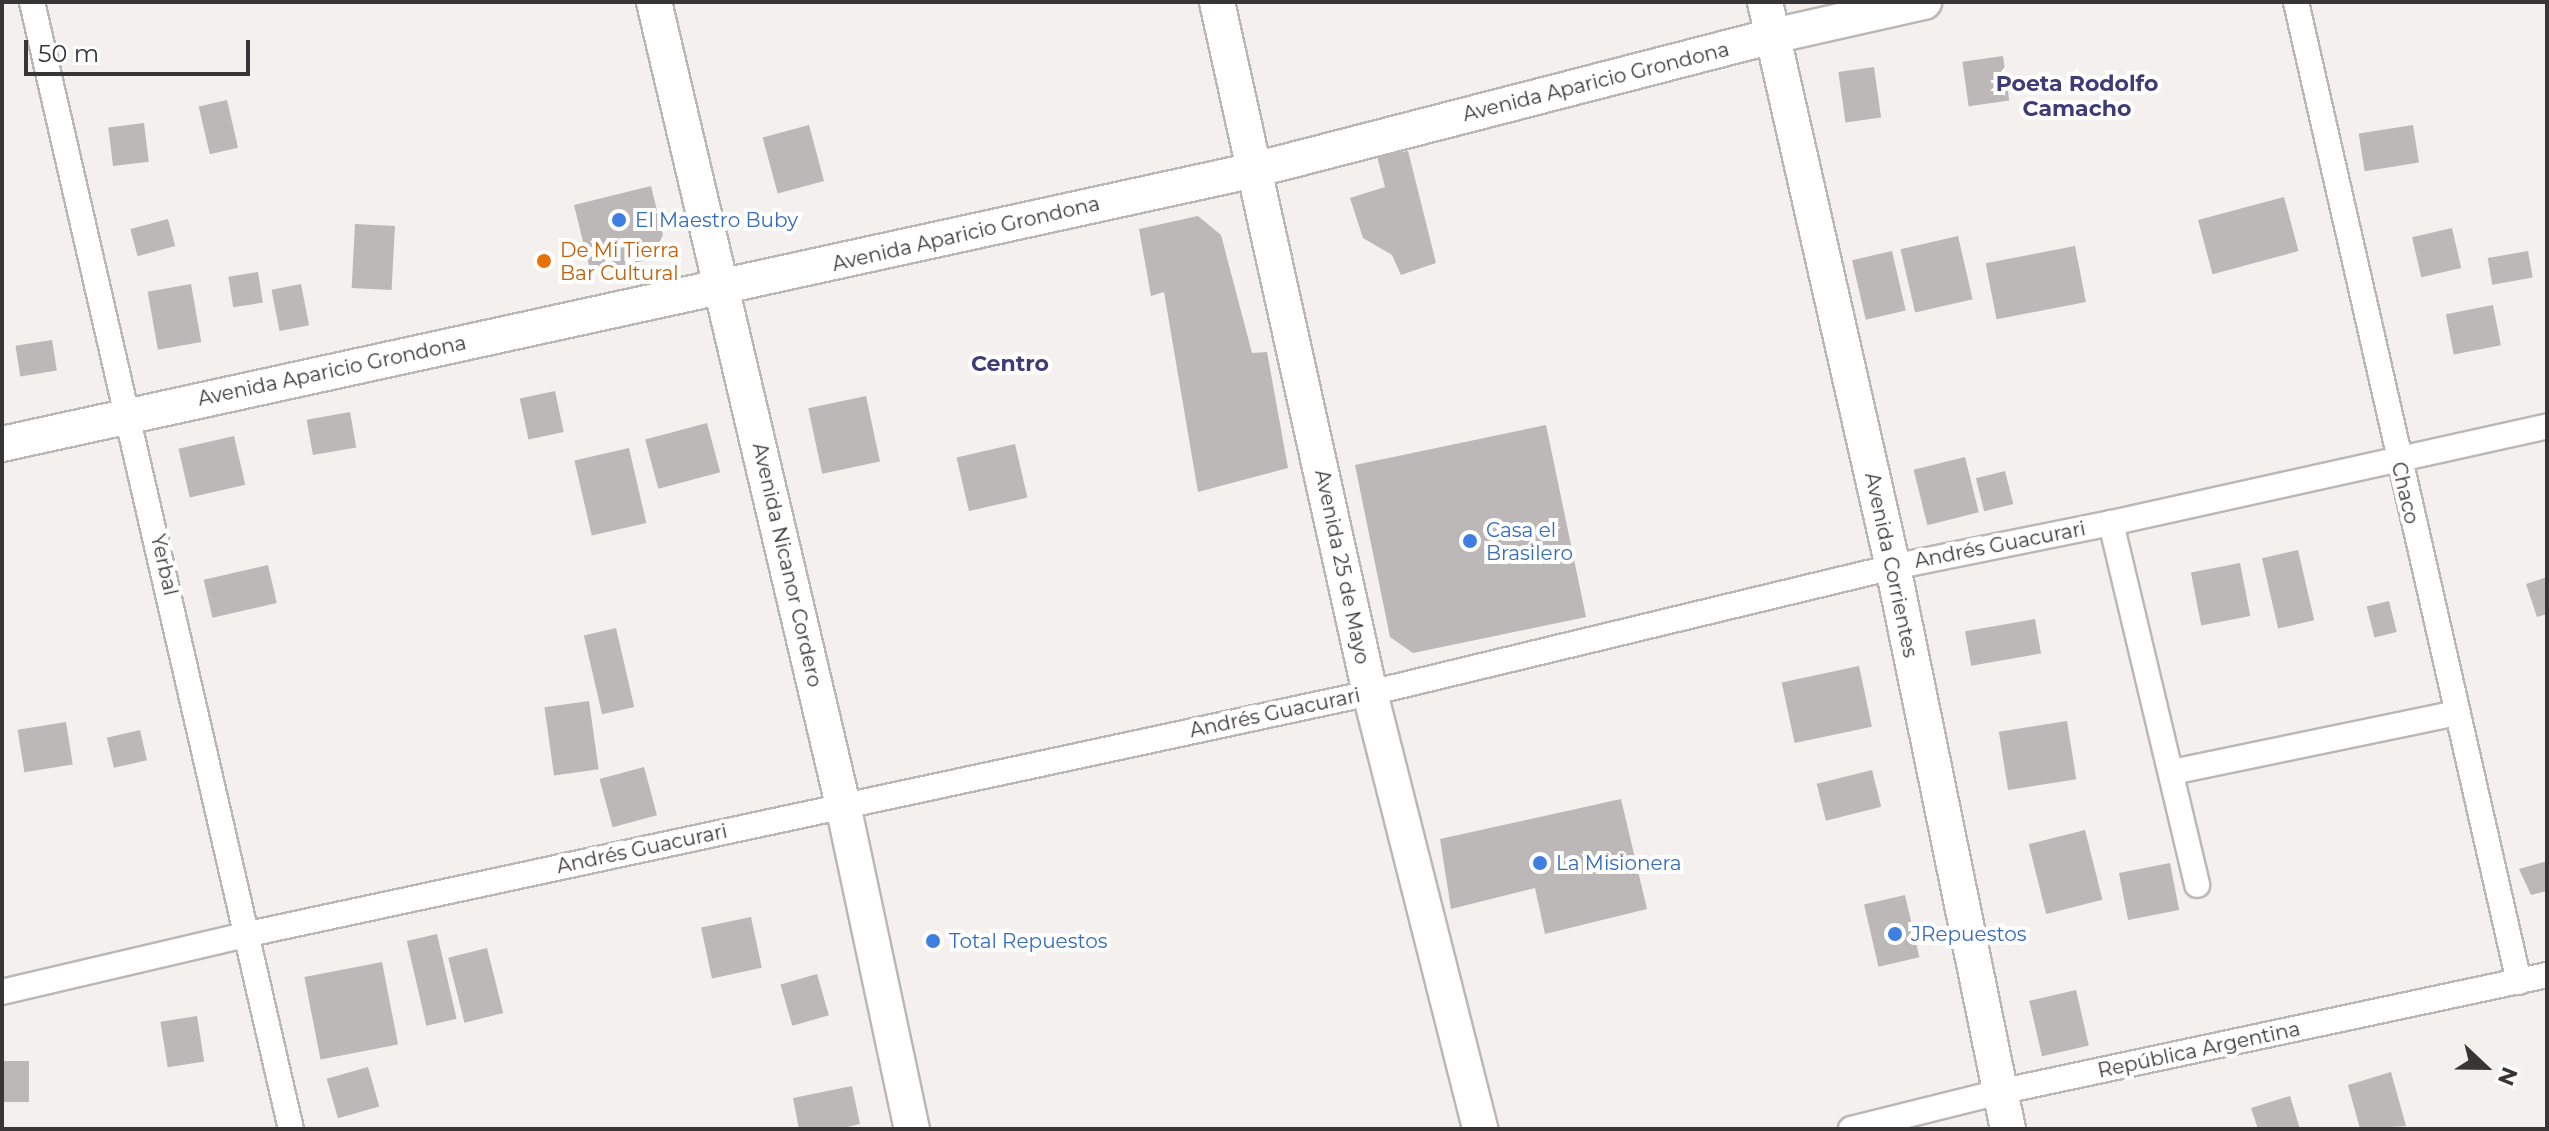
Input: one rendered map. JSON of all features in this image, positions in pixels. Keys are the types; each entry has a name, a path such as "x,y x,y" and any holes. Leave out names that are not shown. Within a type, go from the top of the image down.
{"main road":[{"name":"Avenida Nicanor Cordero","path":"654,2 843,805 912,1129"},
{"name":"Avenida 25 de Mayo","path":"1217,2 1370,693 1480,1129"},
{"name":"Avenida Corrientes","path":"1765,2 1893,567 2008,1129"},
{"name":"Avenida Aparicio Grondona","path":"2,444 1254,170 1773,36 1924,2"}],"street":[{"name":"Yerbal","path":"32,2 249,934 291,1129"},
{"name":"Chaco","path":"2296,2 2519,982"},
{"name":"Andrés Guacurari","path":"2,992 249,934 1370,693 1893,567 2111,523 2547,426"},
{"path":"2111,523 2197,885"},
{"path":"2172,772 2456,713"},
{"name":"República Argentina","path":"1851,1129 1999,1092 2547,975"}],"building":[{"path":"2003,56 2009,101 1969,106 1962,62"},
{"path":"1874,67 1881,118 1845,123 1838,72"},
{"path":"227,100 238,148 210,154 199,107"},
{"path":"144,123 149,162 113,166 108,127"},
{"path":"809,125 824,181 778,193 763,137"},
{"path":"2413,125 2419,163 2365,171 2359,134"},
{"path":"1408,151 1436,263 1401,275 1392,255 1363,238 1350,198 1385,187 1377,156"},
{"name":"El Maestro Buby","path":"651,186 663,235 651,259 591,274 574,205"},
{"path":"2284,197 2298,251 2213,274 2198,220"},
{"path":"1198,216 1221,235 1252,353 1267,352 1288,468 1198,492 1164,292 1151,296 1139,229"},
{"path":"168,219 175,246 138,256 130,229"},
{"path":"355,224 395,226 392,290 352,288"},
{"path":"2452,228 2461,268 2421,277 2412,237"},
{"path":"1958,236 1973,299 1915,313 1901,249"},
{"path":"2075,246 2086,302 1997,319 1986,263"},
{"path":"1892,251 1906,310 1866,320 1852,260"},
{"path":"2528,251 2533,278 2492,285 2488,258"},
{"path":"258,272 263,303 233,307 228,277"},
{"path":"191,284 201,342 158,350 148,292"},
{"path":"301,284 309,325 280,331 272,290"},
{"path":"2493,305 2501,345 2454,354 2446,314"},
{"path":"52,340 57,371 20,376 15,346"},
{"path":"555,391 564,432 529,440 520,398"},
{"path":"866,396 880,462 822,474 808,408"},
{"path":"350,412 356,447 313,455 307,420"},
{"path":"707,423 720,472 658,489 645,440"},
{"name":"Casa el Brasilero","path":"1546,425 1586,617 1413,653 1390,637 1355,465"},
{"path":"234,436 245,485 190,498 178,449"},
{"path":"1015,444 1027,498 969,511 957,457"},
{"path":"629,448 646,523 592,536 574,461"},
{"path":"1965,457 1979,512 1927,525 1914,470"},
{"path":"2005,471 2013,504 1984,511 1976,478"},
{"path":"2298,550 2314,620 2278,628 2262,558"},
{"path":"2240,563 2250,616 2201,626 2191,573"},
{"path":"268,565 277,603 212,618 204,580"},
{"path":"2547,577 2547,614 2537,617 2526,584"},
{"path":"2389,601 2397,632 2374,638 2367,607"},
{"path":"2035,619 2041,653 1971,666 1965,631"},
{"path":"616,628 634,707 602,714 584,635"},
{"path":"1859,666 1872,727 1795,743 1782,682"},
{"path":"589,701 599,769 554,776 544,707"},
{"path":"2067,721 2076,779 2008,790 1999,732"},
{"path":"66,722 73,764 24,772 18,730"},
{"path":"140,730 147,760 114,768 107,738"},
{"path":"644,767 657,815 613,827 600,779"},
{"path":"1872,770 1881,807 1826,821 1817,784"},
{"name":"La Misionera","path":"1621,799 1647,909 1545,934 1535,888 1451,909 1440,839"},
{"path":"2085,830 2102,900 2046,914 2029,844"},
{"path":"2547,861 2547,891 2531,895 2519,869"},
{"path":"2170,863 2179,910 2128,920 2119,873"},
{"path":"1905,895 1919,957 1878,967 1864,904"},
{"path":"751,917 762,968 712,978 701,928"},
{"path":"437,934 457,1019 426,1026 407,941"},
{"path":"487,948 503,1013 464,1023 448,958"},
{"path":"382,962 398,1044 320,1060 304,977"},
{"path":"817,974 829,1015 792,1026 780,984"},
{"path":"2076,990 2089,1046 2042,1056 2029,1001"},
{"path":"197,1016 204,1061 168,1067 160,1022"},
{"path":"2,1061 29,1061 29,1102 2,1102"},
{"path":"368,1067 379,1106 338,1118 327,1079"},
{"path":"2391,1072 2406,1126 2360,1129 2348,1085"},
{"path":"852,1086 860,1124 839,1129 799,1129 793,1098"},
{"path":"2290,1096 2300,1129 2258,1129 2251,1108"}],"place":[{"name":"El Maestro Buby","path":"619,220"},
{"name":"De Mi Tierra Bar Cultural","path":"544,261"},
{"name":"Casa el Brasilero","path":"1470,541"},
{"name":"La Misionera","path":"1540,863"},
{"name":"JRepuestos","path":"1895,934"},
{"name":"Total Repuestos","path":"933,941"}],"district":[{"name":"Poeta Rodolfo Camacho","path":"2077,96"},
{"name":"Centro","path":"1010,364"}]}
